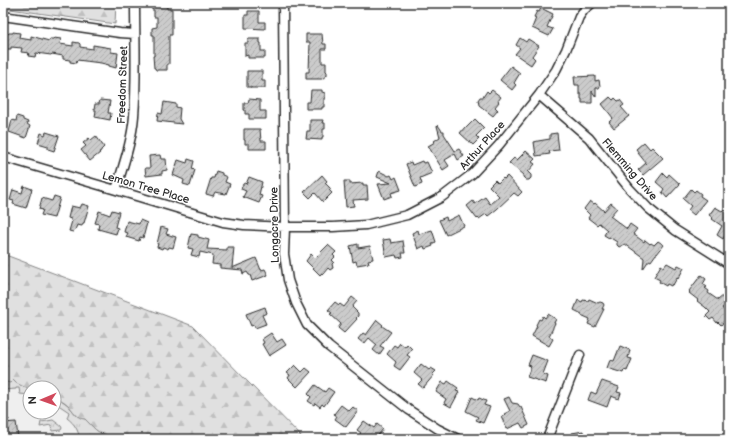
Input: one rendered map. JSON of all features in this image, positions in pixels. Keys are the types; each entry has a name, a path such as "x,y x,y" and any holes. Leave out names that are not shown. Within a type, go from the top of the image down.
{"street":[{"name":"Freedom Street","path":"116,190 129,143 134,117 136,87 135,3"},
{"name":"Longacre Drive","path":"283,3 284,254 288,280 296,303 307,325 329,347 409,410 438,429 458,439"},
{"name":"Arthur Place","path":"285,228 366,225 408,216 442,197 472,174 499,145 539,95 556,70 566,50 579,17 591,4"},
{"path":"3,16 135,34"},
{"name":"Flemming Drive","path":"539,95 589,138 629,188 648,208 675,230 729,264"},
{"name":"Lemon Tree Place","path":"3,157 223,222 285,228"},
{"path":"547,439 580,355"}],"path":[{"path":"4,422 9,421 8,419"}],"shaded area":[{"path":"3,365 22,381 22,420 62,420 62,395 126,439 3,439"}],"green space":[{"path":"3,3 116,3 115,24 3,8"},
{"path":"3,254 193,326 304,439 109,439 108,436 98,431 85,419 77,416 62,400 62,380 22,380 22,386 13,380 10,383 3,381"},
{"path":"13,380 22,385 22,394 20,394 19,388 3,390 3,381"},
{"path":"62,401 68,405 77,416 85,419 95,429 108,436 109,439 99,439 99,437 80,439 76,427 67,418 69,412 62,407"},
{"path":"53,420 62,428 61,430 52,431 51,425 40,427 41,422"}],"building":[{"path":"152,4 160,4 167,6 167,9 172,9 172,35 169,35 169,64 167,64 167,70 156,70 154,68 154,35 152,35 152,28 157,27 157,17 154,17"},
{"path":"541,8 553,14 547,27 553,29 549,36 532,28 536,18 534,17 537,11 539,12"},
{"path":"248,11 259,11 259,22 265,22 265,29 245,28 245,15 248,15"},
{"path":"13,32 20,33 19,38 31,40 31,36 49,41 50,39 54,38 61,39 60,44 73,46 73,42 79,43 80,47 93,49 93,45 111,48 111,52 118,53 116,68 101,63 77,60 76,63 70,62 70,60 63,59 63,56 52,54 36,53 35,57 28,56 29,53 21,52 22,48 11,47 11,49 5,49 5,45 3,45 3,33 8,34"},
{"path":"306,34 322,34 323,44 326,44 326,49 322,49 322,63 326,63 327,75 322,79 306,79 306,72 309,72 310,42 306,42"},
{"path":"520,38 526,42 528,39 539,46 532,56 535,59 531,65 515,54 520,48 516,45"},
{"path":"248,39 260,39 261,51 265,51 265,58 248,58 248,55 245,56 245,43 248,43"},
{"path":"511,66 520,73 514,83 516,85 512,90 500,80"},
{"path":"247,71 262,71 262,81 265,81 265,88 247,87"},
{"path":"595,76 595,81 599,80 600,86 599,88 596,88 596,97 592,91 592,103 582,103 581,94 579,94 579,85 575,85 574,77"},
{"path":"311,90 322,90 322,92 325,93 324,107 322,107 322,109 306,109 306,102 310,102"},
{"path":"492,90 501,97 495,107 498,110 493,116 479,105 478,100 480,97 483,97 487,91 489,93"},
{"path":"610,97 613,100 615,98 618,101 620,100 624,105 621,107 629,116 614,128 609,122 613,118 602,104"},
{"path":"249,99 260,100 260,111 266,111 266,119 249,119 249,114 245,114 244,103 248,103"},
{"path":"100,100 110,101 108,113 111,113 110,120 95,117 95,104 99,104"},
{"path":"164,102 176,104 176,107 180,108 179,119 182,124 157,121 158,113 162,114"},
{"path":"17,116 23,118 23,120 28,122 27,124 30,126 26,138 9,132 12,120 16,121"},
{"path":"475,119 484,128 476,136 479,139 473,145 460,133"},
{"path":"310,120 323,120 322,123 325,123 322,140 306,139 307,131 310,131"},
{"path":"438,125 442,131 444,131 444,134 455,151 459,149 464,156 458,160 455,154 445,160 449,166 443,170 428,146 440,137"},
{"path":"244,129 260,129 261,141 266,141 266,149 249,149 249,144 245,144 244,140"},
{"path":"46,132 59,136 54,151 48,149 48,146 38,143 41,133 45,135"},
{"path":"557,133 559,150 549,151 550,154 536,156 534,142 550,139 550,134"},
{"path":"96,136 104,147 99,152 100,153 90,161 81,150 86,146 83,143 89,138 91,140"},
{"path":"644,142 650,149 652,147 663,158 643,175 638,170 646,163 636,149"},
{"path":"526,151 535,159 532,162 535,164 528,172 531,175 529,180 526,180 523,175 509,163 514,158 517,160"},
{"path":"160,155 161,159 166,159 167,170 162,171 162,174 146,176 145,168 150,168 149,156"},
{"path":"188,159 194,161 192,169 195,170 190,186 183,184 184,180 173,175 178,160 187,163"},
{"path":"422,161 423,163 427,162 432,173 420,178 422,184 415,187 406,164 411,162 412,165"},
{"path":"216,171 227,177 225,182 230,184 226,194 215,192 213,196 206,194 211,178 214,178"},
{"path":"379,171 389,176 391,175 393,179 396,177 401,190 391,193 392,196 384,199 378,184 391,183 377,177"},
{"path":"663,173 667,177 669,174 680,184 667,198 662,192 664,189 656,182"},
{"path":"322,175 327,181 325,183 331,189 329,190 332,193 323,202 315,193 310,198 304,192"},
{"path":"507,176 522,192 518,196 514,193 488,216 486,214 477,219 467,206 473,201 475,204 485,197 490,204 499,196 489,186 495,180 498,183"},
{"path":"249,177 262,182 259,195 262,196 259,203 243,197 246,191 241,189 243,184 246,184"},
{"path":"344,181 350,181 350,184 363,183 363,185 367,185 368,199 353,200 354,206 346,207"},
{"path":"24,186 32,189 26,208 13,204 14,201 10,200 13,190 22,193"},
{"path":"691,189 694,192 696,190 701,194 700,196 706,200 694,215 688,210 691,206 683,199"},
{"path":"54,196 60,198 54,218 41,215 43,210 39,209 42,198 52,201"},
{"path":"590,201 594,204 595,203 604,211 611,203 617,208 610,216 627,229 630,224 637,229 633,234 644,242 645,240 654,245 658,241 664,245 651,261 649,260 643,269 644,258 625,244 619,247 617,242 604,235 607,230 599,223 597,225 588,218 590,215 584,209"},
{"path":"82,204 89,206 84,223 82,226 77,225 73,232 69,231 72,221 68,218 71,206 80,208"},
{"path":"715,207 722,211 724,209 729,213 729,230 723,239 717,235 722,226 709,215"},
{"path":"112,210 119,212 115,227 118,228 116,234 98,229 99,224 95,223 99,211 110,215"},
{"path":"459,215 464,226 446,235 439,220 446,217 447,221"},
{"path":"140,220 147,223 143,238 140,237 139,241 126,237 128,233 124,232 127,221 139,224"},
{"path":"161,227 168,229 166,234 176,237 173,248 169,247 168,249 163,247 162,249 157,247"},
{"path":"418,230 419,234 432,230 436,242 432,244 433,246 425,249 424,246 418,249 412,233"},
{"path":"191,234 198,235 198,237 209,240 207,249 227,250 227,247 234,247 232,268 256,258 261,270 265,269 268,275 252,281 247,272 243,274 242,270 220,268 220,265 212,264 213,255 200,252 199,257 191,255 193,249 188,248"},
{"path":"390,239 391,243 403,241 405,253 402,253 403,257 397,258 396,255 386,257 383,240"},
{"path":"358,244 358,248 370,246 373,259 368,260 369,263 357,265 356,261 353,262 350,246"},
{"path":"328,245 336,252 333,255 335,257 332,260 334,262 332,264 333,268 330,270 328,268 323,274 322,273 320,275 306,261 311,254 315,258"},
{"path":"667,263 676,268 678,265 684,268 678,279 677,278 671,286 667,284 666,286 654,277 661,265 664,267"},
{"path":"701,275 706,279 703,284 707,287 705,288 709,291 708,293 718,300 724,295 726,297 729,294 729,302 722,308 729,318 721,325 713,318 710,320 706,316 710,312 689,293"},
{"path":"352,297 357,301 352,307 358,313 358,316 344,333 338,328 341,324 330,314 332,313 328,310 335,302 344,307"},
{"path":"589,299 598,303 603,303 604,305 602,309 604,309 595,327 588,324 590,319 574,310 578,300 582,302 583,300 588,301"},
{"path":"265,307 267,313 262,315 266,324 255,328 254,325 251,326 246,314"},
{"path":"548,314 556,319 549,336 553,339 549,346 532,336 539,319 541,320 543,316 545,318"},
{"path":"377,320 383,325 382,326 391,332 380,346 384,348 379,355 373,350 377,345 369,338 364,344 358,339 363,333 366,335"},
{"path":"271,333 277,342 282,339 286,345 269,356 262,344 264,343 262,339"},
{"path":"400,343 405,347 407,344 412,349 407,355 410,357 400,370 394,366 396,362 387,354 394,345 397,347"},
{"path":"620,346 630,350 628,358 632,359 627,371 624,370 623,373 607,368 610,360 614,361"},
{"path":"532,355 548,361 543,374 548,376 546,383 527,377 531,366 528,365"},
{"path":"421,364 429,370 431,368 436,371 423,388 418,384 422,380 414,373"},
{"path":"295,365 302,372 306,368 311,372 297,387 288,378 290,375 287,373"},
{"path":"448,381 458,388 456,391 459,392 451,407 444,403 446,399 436,392 442,382 446,384"},
{"path":"602,381 619,387 617,392 621,393 619,399 611,396 607,407 588,400 591,392 596,394"},
{"path":"315,385 325,392 328,388 334,392 324,406 322,404 320,407 315,403 314,405 308,401 311,397 308,394"},
{"path":"472,397 478,400 479,398 486,401 484,405 490,407 483,423 476,420 478,417 466,411"},
{"path":"509,397 512,403 518,404 521,407 529,425 523,428 520,423 507,429 501,417 510,411 504,399"},
{"path":"341,405 349,411 353,407 358,411 346,427 335,419 337,416 334,414"},
{"path":"364,421 374,428 377,424 383,429 375,439 362,439 358,436 361,433 357,430"},
{"path":"16,422 18,437 3,438 3,423"},
{"path":"583,431 584,439 574,439 572,433"}]}
